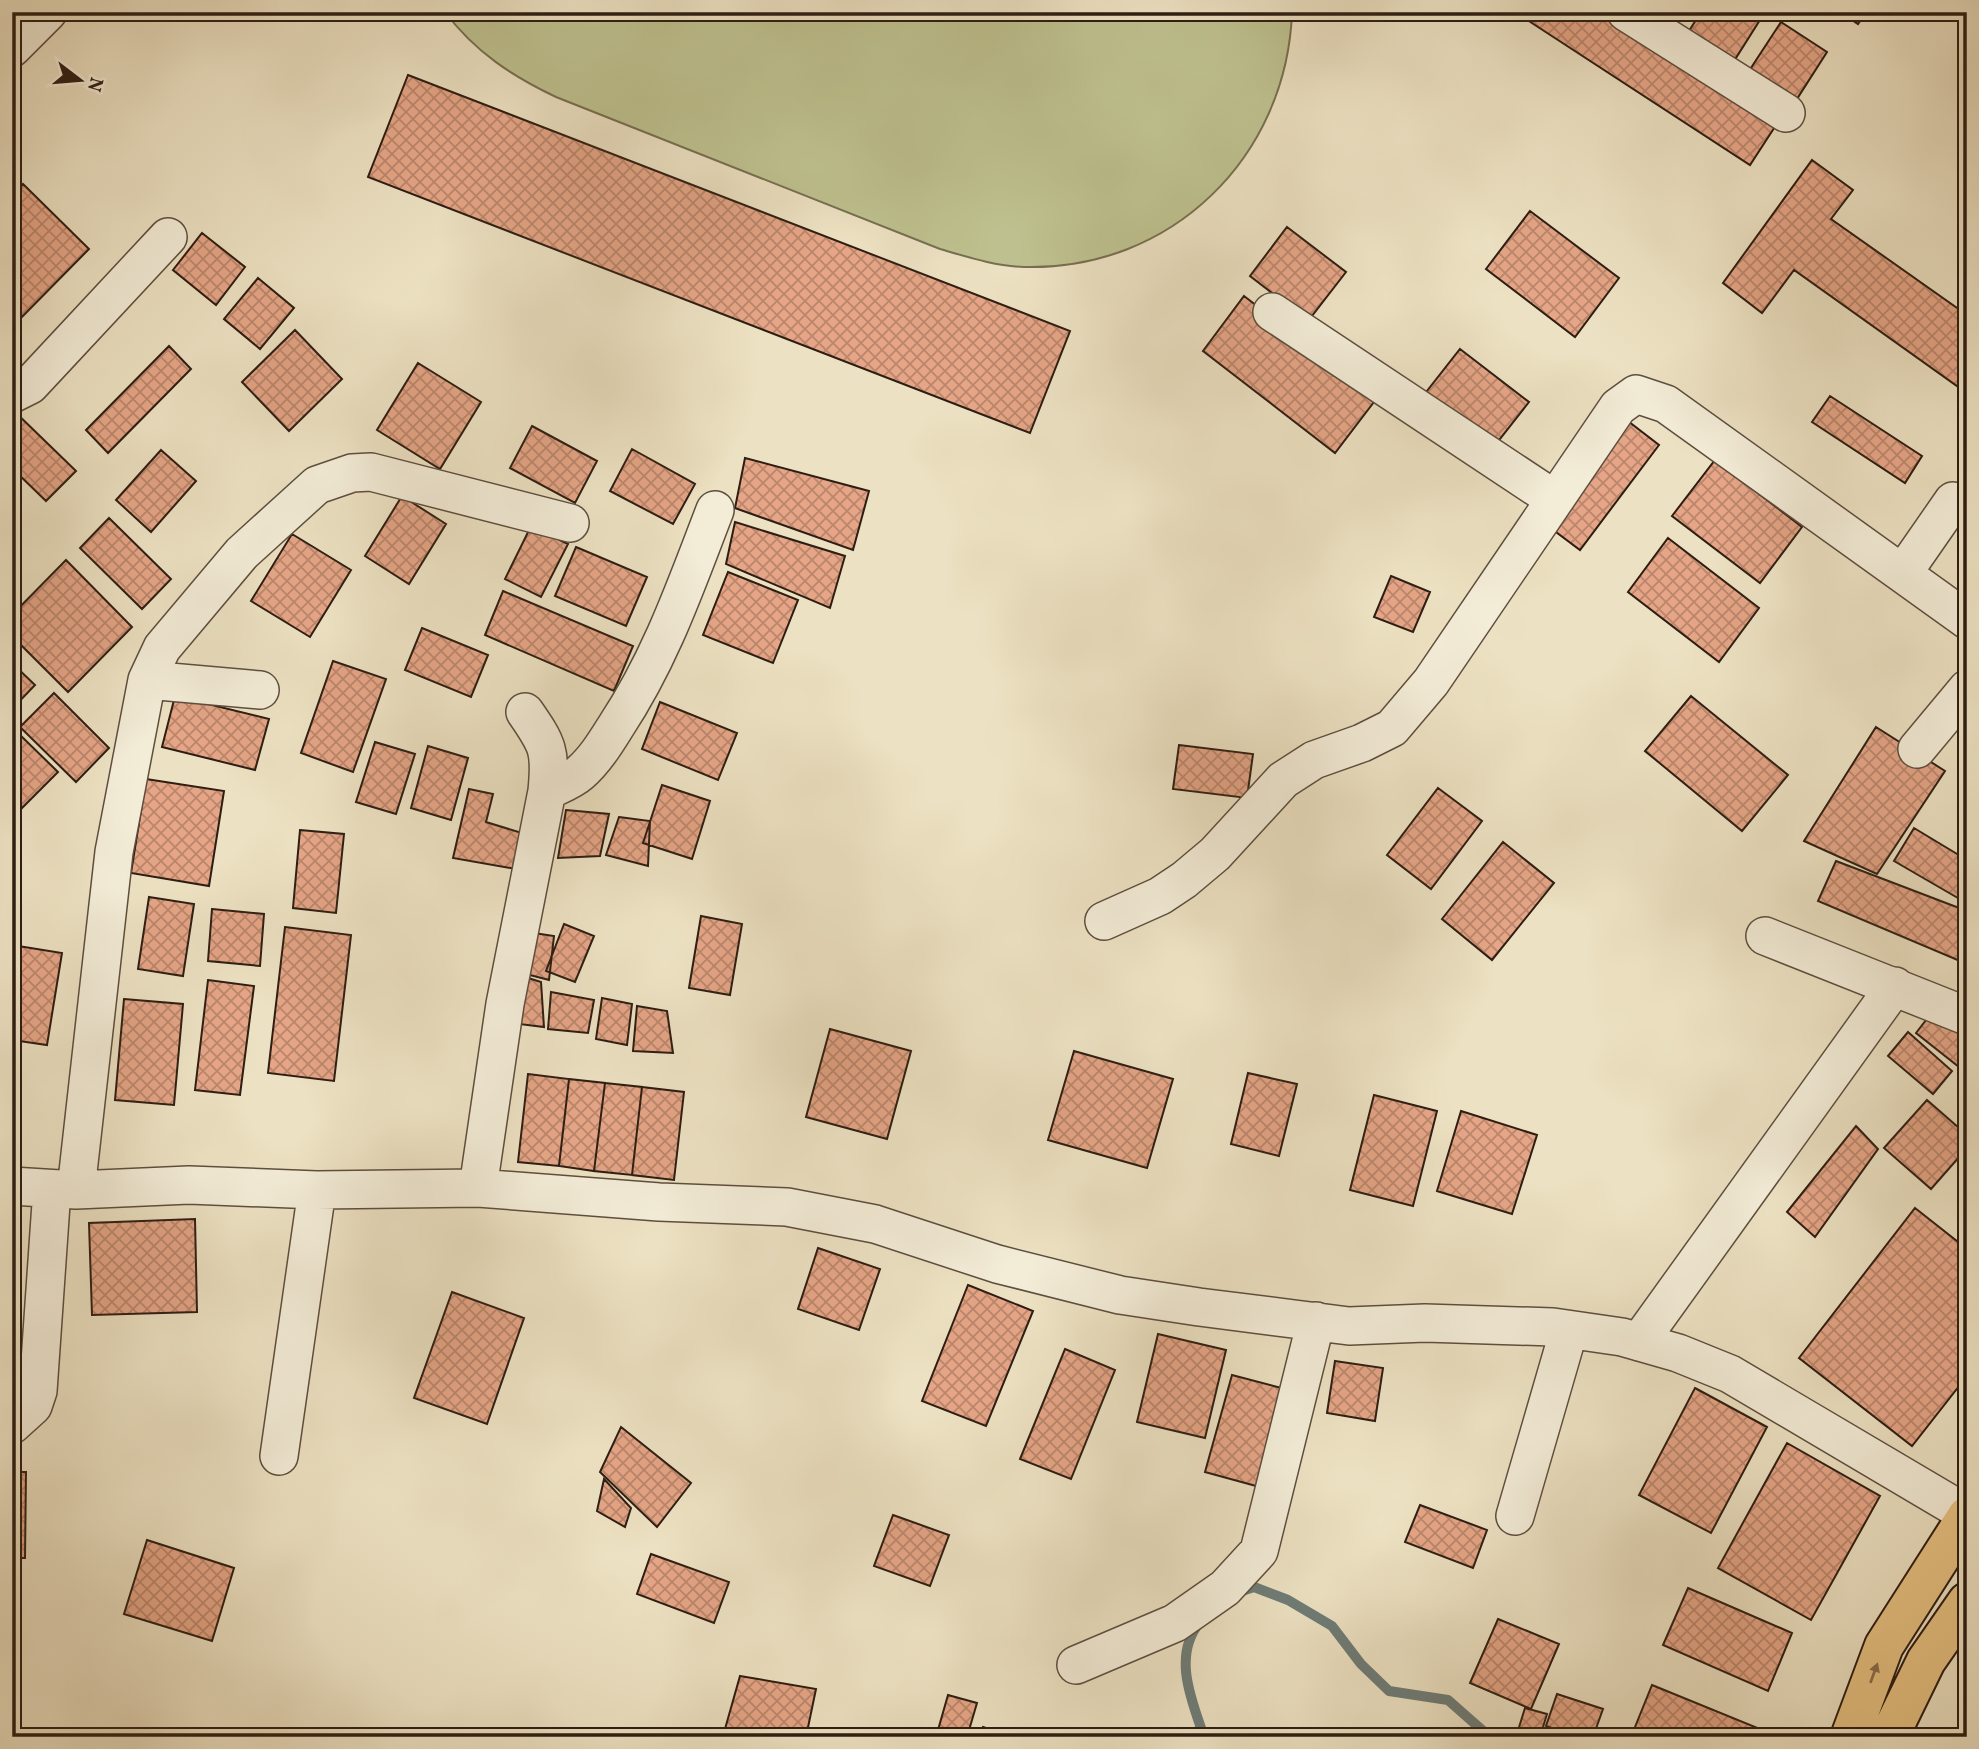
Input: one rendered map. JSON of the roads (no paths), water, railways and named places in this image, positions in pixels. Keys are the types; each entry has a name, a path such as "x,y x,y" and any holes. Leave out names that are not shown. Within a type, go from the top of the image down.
{"highway":[{"path":"1850,1737 1884,1646 1967,1515"},
{"path":"1894,1735 1926,1661 1967,1602"}],"street":[{"path":"12,48 48,12"},
{"path":"1626,12 1786,113"},
{"path":"12,394 30,385 168,237"},
{"path":"1272,312 1554,499"},
{"path":"1104,921 1160,896 1184,880 1215,854 1283,779 1314,760 1392,729 1431,682 1618,407 1636,394 1666,404 1967,621"},
{"path":"12,1425 33,1406 38,1391 64,1189 114,852 147,680 162,648 242,553 317,485 352,472 371,472 570,523"},
{"path":"1903,573 1953,502"},
{"path":"547,791 579,774 601,749 631,704 673,623 715,510"},
{"path":"147,680 260,690"},
{"path":"1917,749 1967,689"},
{"path":"478,1188 505,1004 547,791 550,757 543,737 525,712"},
{"path":"1765,936 1964,1015"},
{"path":"1639,1342 1895,986"},
{"path":"12,1186 64,1189 189,1185 317,1190 478,1188 659,1202 788,1207 875,1224 997,1264 1120,1295 1349,1326 1425,1323 1569,1330 1639,1342 1678,1353 1730,1374 1967,1515"},
{"path":"279,1456 317,1190"},
{"path":"1076,1665 1175,1623 1225,1588 1259,1551 1316,1321"},
{"path":"1515,1516 1569,1330"}],"waterway":[{"path":"1239,1592 1254,1587 1288,1600 1332,1626 1361,1664 1389,1691 1448,1700 1490,1737"},
{"path":"1190,1737 1201,1728 1189,1688 1186,1660 1192,1634 1200,1622"}]}
